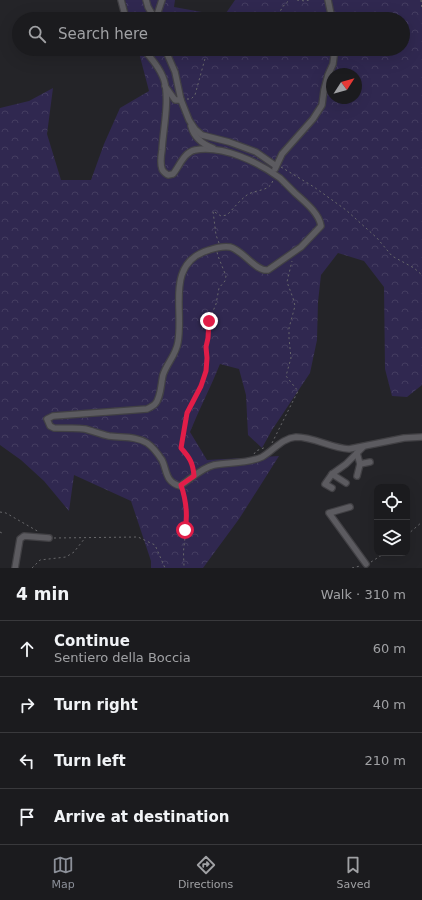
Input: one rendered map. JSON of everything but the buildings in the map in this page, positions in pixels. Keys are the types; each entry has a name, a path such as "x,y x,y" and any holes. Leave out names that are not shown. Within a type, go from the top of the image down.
{"street":[{"path":"121,0 124,12"},
{"path":"146,0 151,12"},
{"path":"158,12 162,0"},
{"path":"328,0 331,12"},
{"path":"149,56 164,79 165,86 165,118 161,156 162,169 168,175 173,174 189,152 194,150 219,150"},
{"path":"168,56 175,72 181,100 195,129 202,135 229,142 256,152 276,166"},
{"path":"274,174 282,154 313,119 322,105 324,90 333,64 334,56"},
{"path":"165,86 175,100 181,100"},
{"path":"190,120 193,133 200,141 208,146 240,156 259,164 274,174 304,200 320,221 321,226 301,247 276,265 264,271 237,250 229,247 218,248 199,254 190,260 185,266 179,285 178,341 174,354 164,370 156,404 147,409 53,416 47,419 50,426 54,428 83,429 108,436 140,439 154,449 162,460 164,469 171,481 175,484 181,485 203,470 214,466 255,459 269,452 288,439 295,437 305,438 340,449 349,450 404,438 422,437"},
{"path":"332,488 325,484 332,474 346,464 364,447"},
{"path":"357,453 360,464 357,476"},
{"path":"360,464 370,462"},
{"path":"332,474 346,484"},
{"path":"350,507 329,513 366,564"},
{"path":"15,568 20,539 24,536 49,538"}],"path":[{"path":"280,12 281,8 290,0"},
{"path":"297,0 309,0"},
{"path":"421,0 422,9"},
{"path":"181,100 191,99 195,95 206,56"},
{"path":"276,166 314,187 346,210 377,238 392,256 414,268 422,275"},
{"path":"194,476 193,466 181,448 187,413 199,391 206,371 206,347 209,321 216,304 219,288 225,281 226,276 218,256 219,240 216,235 214,211 221,216 228,215 237,203 248,194 254,191 265,190 269,187 272,184 274,174"},
{"path":"272,443 298,391 286,376 291,358 288,338 289,328 295,306 287,282 292,258"},
{"path":"255,459 254,454 256,451 267,447"},
{"path":"181,485 186,498 187,515 184,545 184,568"},
{"path":"0,512 6,513 49,538 138,537 155,545 166,568"},
{"path":"410,532 422,522"},
{"path":"0,532 4,534"},
{"path":"32,568 40,560 66,557 74,552 86,538"}],"green space":[{"path":"125,0 175,0 174,7 202,12 128,12"},
{"path":"235,0 422,0 422,385 407,397 392,396 385,369 384,287 364,261 338,253 321,275 318,302 317,340 310,373 272,430 262,448 248,435 246,395 239,369 220,364 190,432 207,460 279,456 239,519 203,568 151,568 151,561 131,501 74,475 69,511 44,481 21,460 0,445 0,108 29,101 53,88 47,134 61,180 91,180 104,144 120,108 149,91 140,56 410,56 410,12 227,12"}],"route":[{"path":"185,530 187,520 186,504 181,485 194,476 193,466 181,448 182,438 187,413 197,395 206,371 206,347 209,321"}]}
